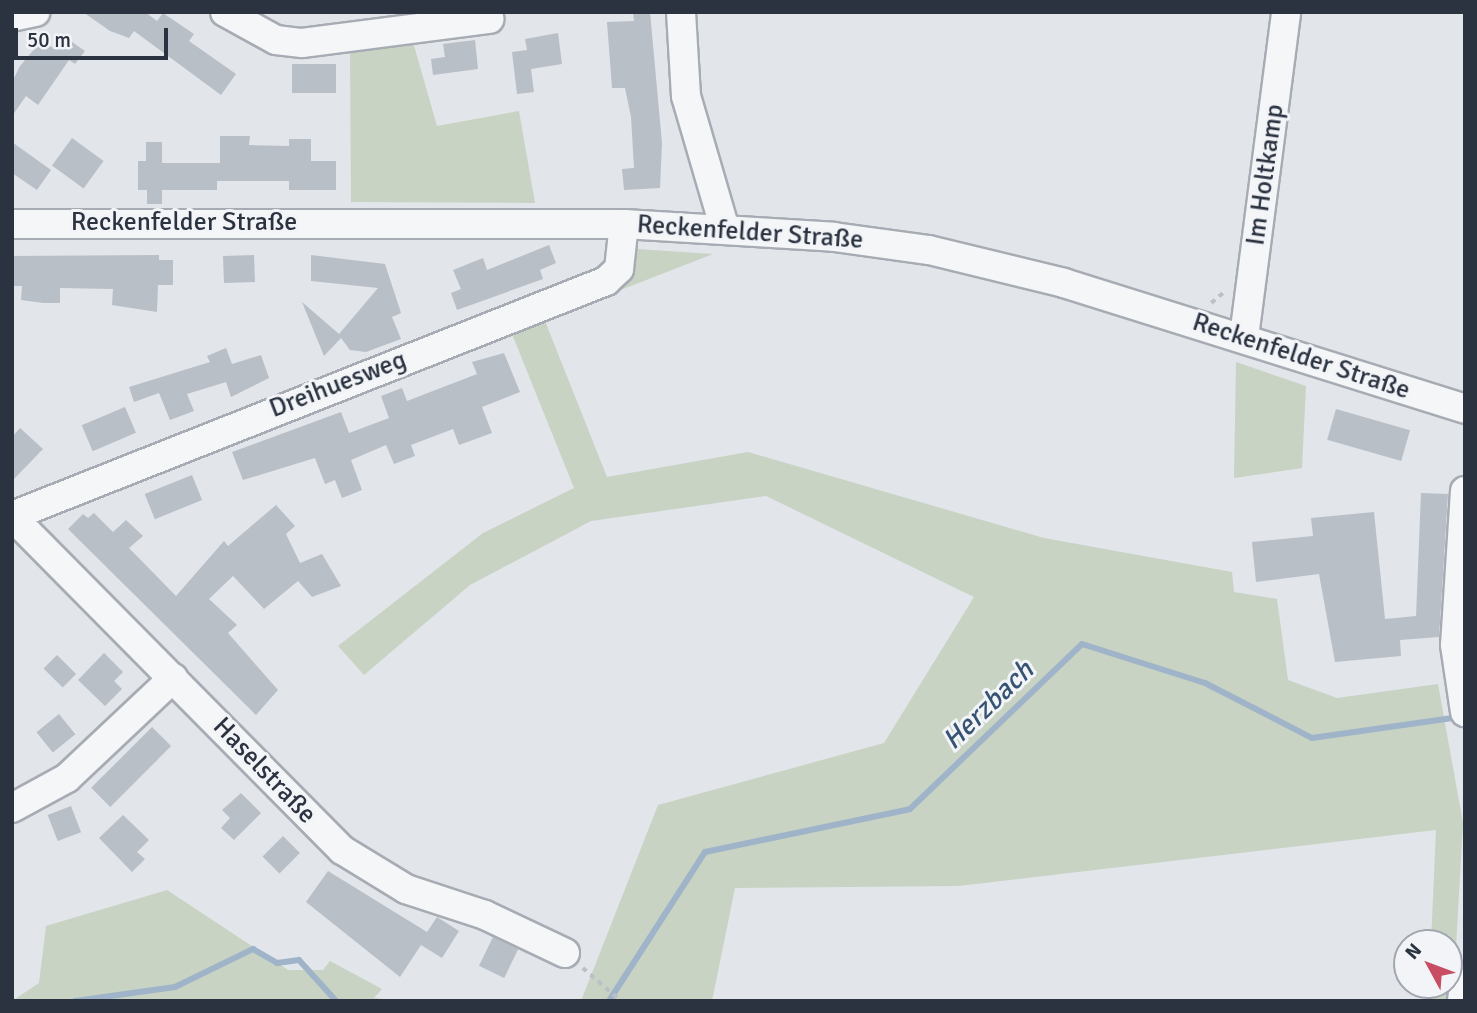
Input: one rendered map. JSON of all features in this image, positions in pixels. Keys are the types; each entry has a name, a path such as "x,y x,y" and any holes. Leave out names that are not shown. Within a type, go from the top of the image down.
{"street":[{"path":"12,17 35,12"},
{"path":"225,12 276,40 302,43 489,19"},
{"path":"681,12 686,96 724,226"},
{"name":"Im Holtkamp","path":"1244,337 1286,12"},
{"name":"Reckenfelder Straße","path":"12,224 724,226 929,250 1244,337 1465,409"},
{"name":"Dreihuesweg","path":"12,516 606,281 619,269 624,224"},
{"path":"1464,708 1455,645 1465,491"},
{"name":"Haselstraße","path":"12,516 342,850 406,889 485,915 565,953"},
{"path":"12,808 68,778 173,678"},
{"path":"1462,1001 1465,977"}],"path":[{"path":"600,981 621,1001"}],"green space":[{"path":"413,42 437,126 519,111 535,203 351,202 350,49"},
{"path":"637,249 713,254 618,291"},
{"path":"545,321 607,477 748,452 1044,538 1232,572 1234,592 1277,599 1288,680 1337,698 1438,684 1463,823 1457,929 1432,929 1436,830 959,886 735,888 712,1001 581,1001 658,805 884,743 974,597 766,496 591,521 470,585 364,675 338,646 483,533 574,488 512,334"},
{"path":"1236,362 1306,386 1302,468 1234,478"},
{"path":"167,890 288,970 323,970 330,961 382,989 374,998 401,1001 12,1001 39,983 46,926"},
{"path":"1428,999 1453,999 1453,1001"}],"building":[{"path":"83,12 145,12 157,21 163,13 194,34 189,41 236,74 221,95 134,31 129,38 110,31"},
{"path":"633,12 650,12 662,143 660,188 624,190 622,169 634,168 631,117 625,88 612,88 607,22 634,21"},
{"path":"558,33 562,64 531,69 534,92 517,94 512,52 527,50 525,39"},
{"path":"62,35 85,51 75,64 69,60 38,105 26,96 12,116 12,82 20,66 42,40 53,48"},
{"path":"475,40 478,69 433,75 431,59 445,57 443,44"},
{"path":"292,64 336,64 336,93 292,93"},
{"path":"220,136 250,136 249,145 289,146 289,139 311,139 311,161 336,161 336,190 289,190 289,181 217,181 217,190 162,190 162,204 147,204 147,190 138,190 138,161 146,161 146,142 162,142 162,163 220,163"},
{"path":"72,138 104,161 84,188 52,166"},
{"path":"12,142 51,170 37,190 12,173"},
{"path":"549,245 556,263 540,270 543,279 457,310 451,293 461,289 453,270 483,258 487,270"},
{"path":"159,255 159,260 173,260 173,285 158,285 157,312 112,305 113,289 60,288 60,303 43,303 21,300 22,286 12,286 12,256"},
{"path":"254,255 255,282 224,283 223,256"},
{"path":"311,255 385,264 401,313 392,317 401,339 366,352 350,350 341,338 324,356 302,302 339,334 378,288 311,281"},
{"path":"226,348 232,364 261,355 269,378 231,397 226,382 187,394 194,411 170,420 159,393 134,402 129,387 210,362 207,356"},
{"path":"504,353 520,392 482,407 492,433 459,445 453,429 411,445 415,456 394,464 386,445 351,460 362,490 342,498 335,480 325,484 315,458 243,480 232,452 341,412 349,433 389,418 381,396 402,388 407,401 477,374 472,362"},
{"path":"125,407 136,433 93,451 82,425"},
{"path":"1336,409 1410,430 1401,461 1327,440"},
{"path":"20,428 43,449 12,481 12,437"},
{"path":"192,475 202,500 155,519 145,494"},
{"path":"1421,493 1448,494 1439,637 1400,640 1401,656 1335,662 1319,574 1256,582 1252,542 1313,536 1311,518 1374,512 1385,619 1416,616"},
{"path":"276,505 295,526 286,534 300,563 322,554 341,586 312,597 298,581 264,609 233,576 209,599 237,625 228,633 278,690 256,715 68,529 83,514 88,518 94,513 113,532 126,520 143,536 129,548 176,596 224,541 228,546"},
{"path":"104,653 123,672 114,681 122,689 105,706 78,680"},
{"path":"57,655 76,674 63,688 44,668"},
{"path":"59,714 75,734 53,752 36,732"},
{"path":"152,727 171,746 110,807 91,788"},
{"path":"241,793 261,813 234,840 221,828 230,818 222,810"},
{"path":"71,806 81,832 58,841 48,815"},
{"path":"123,815 149,840 137,852 145,859 132,872 99,838"},
{"path":"283,836 300,853 279,873 262,857"},
{"path":"328,871 427,932 437,917 459,931 442,958 421,945 400,977 306,902"},
{"path":"493,937 518,949 504,978 479,966"}],"waterway":[{"name":"Herzbach","path":"609,1001 705,852 910,809 1082,644 1205,683 1312,738 1460,717"},
{"name":"Herzbach","path":"75,1001 175,987 253,949 277,963 299,960 336,1001"}]}
